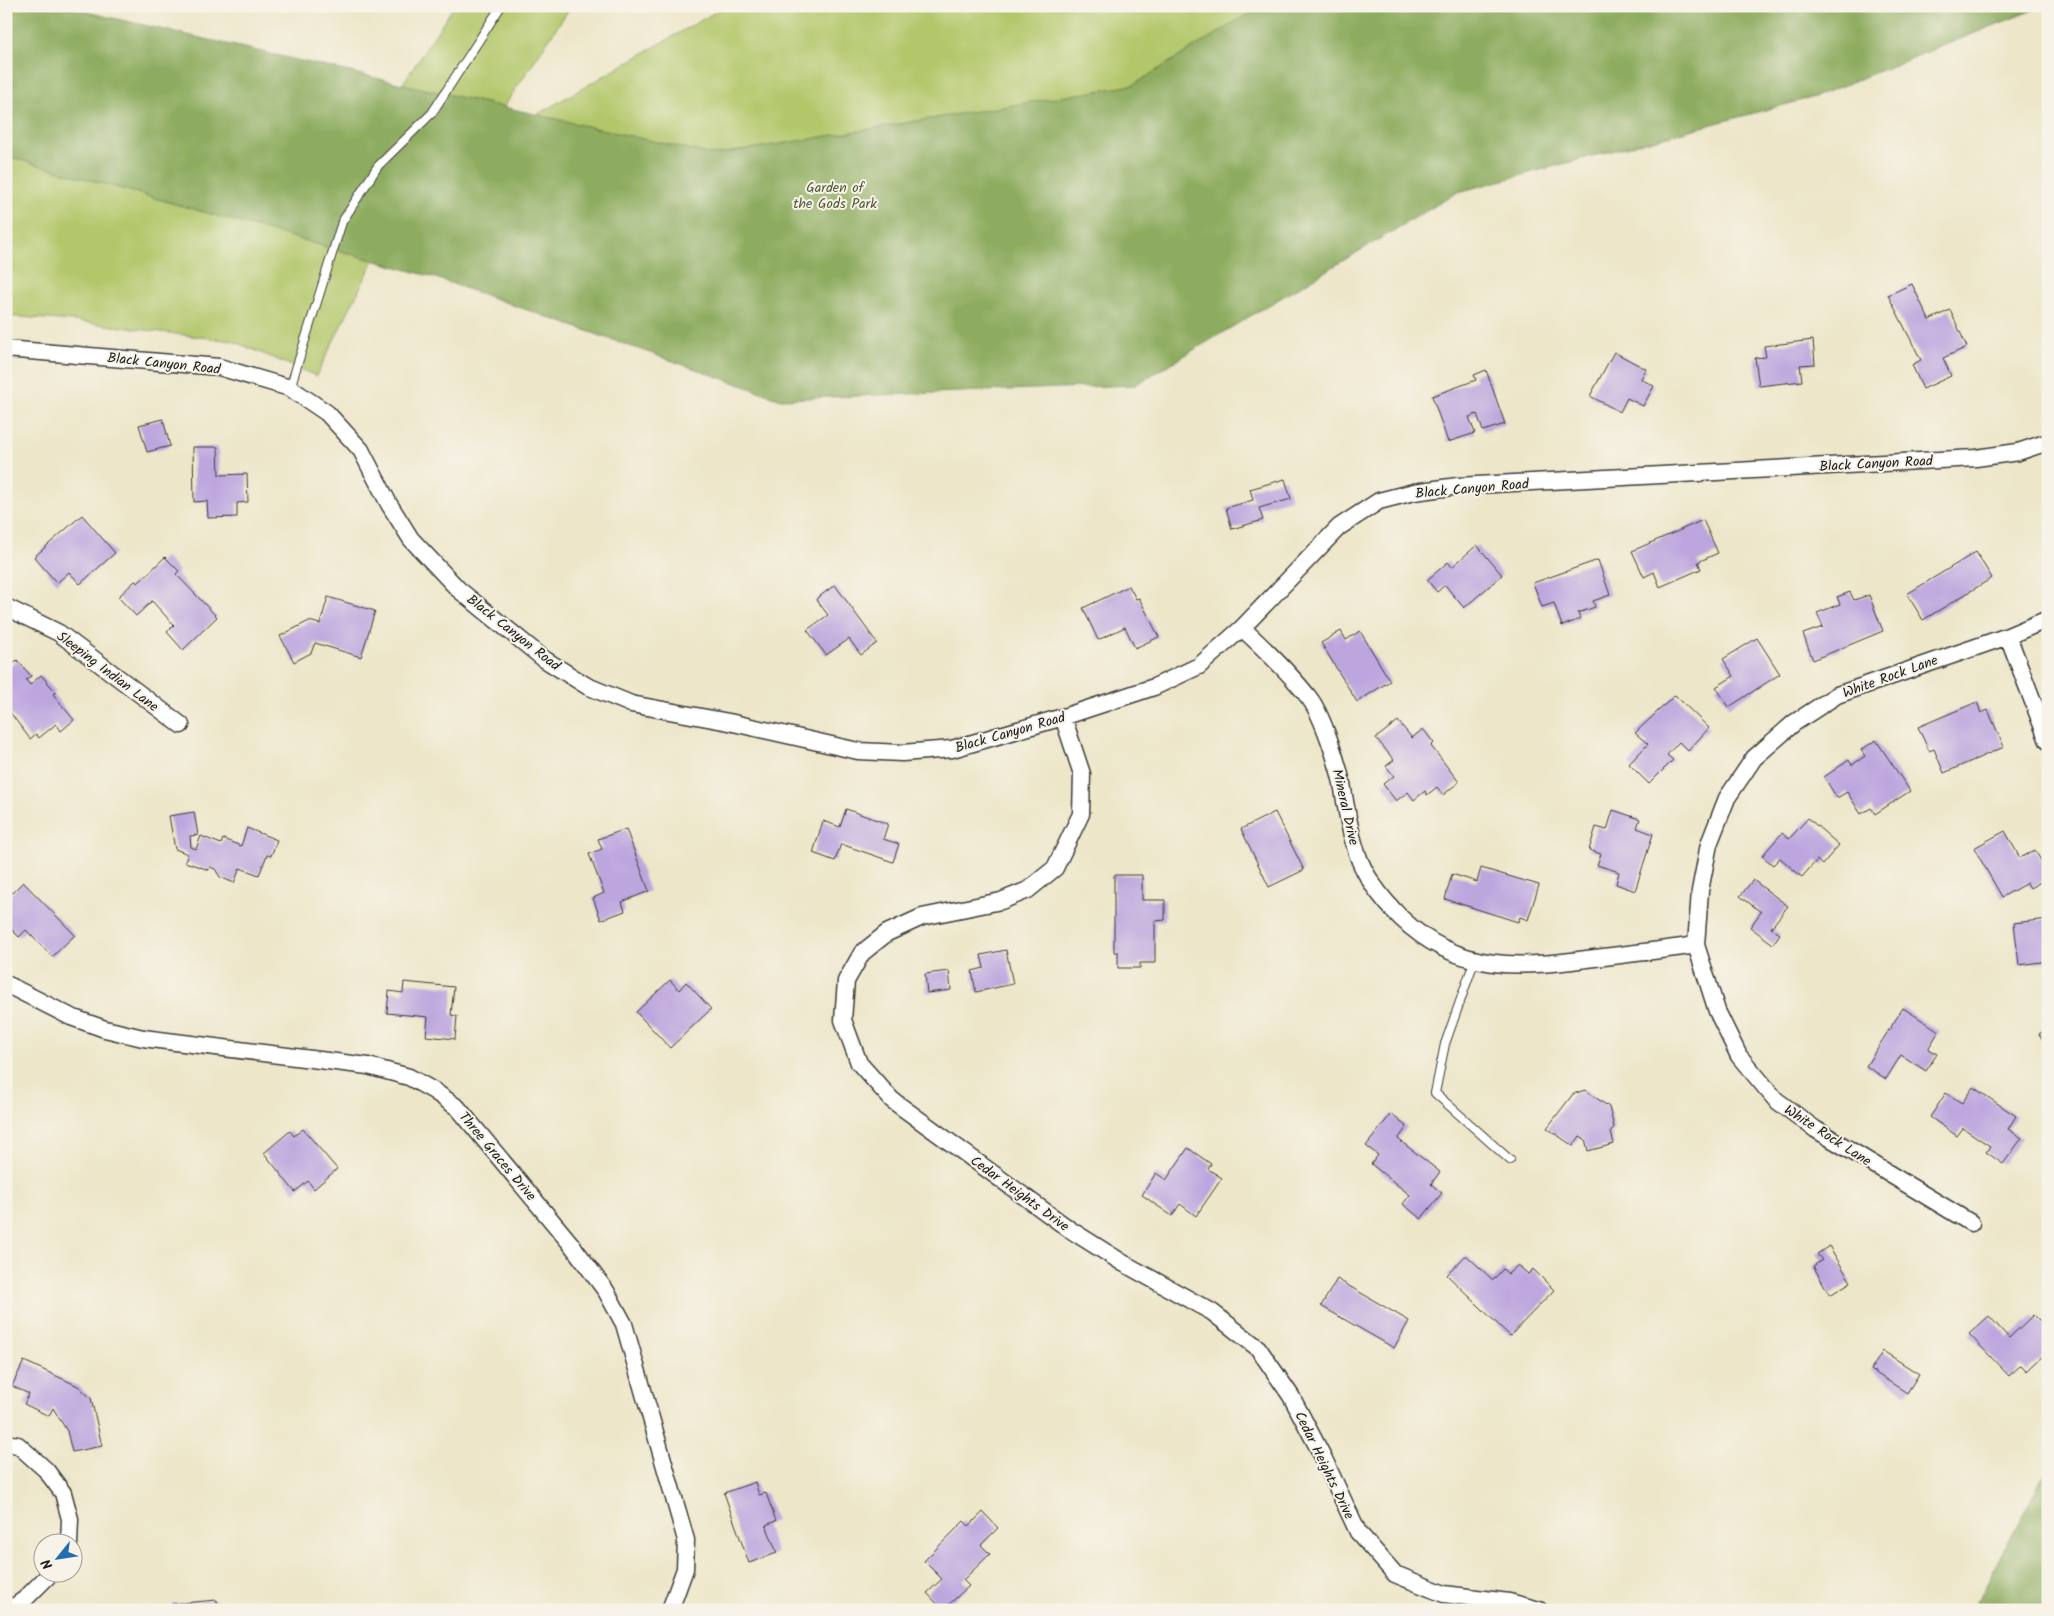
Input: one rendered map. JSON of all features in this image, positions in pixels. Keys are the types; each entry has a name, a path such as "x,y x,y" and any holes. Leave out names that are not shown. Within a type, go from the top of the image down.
{"street":[{"name":"Black Canyon Road","path":"6,349 219,366 290,388 327,412 361,450 389,504 411,539 458,588 544,659 587,686 631,704 729,722 858,751 902,753 952,749 1063,717 1154,687 1199,666 1242,628 1340,527 1380,501 1414,492 1468,486 1976,458 2018,452 2048,442"},
{"name":"Sleeping Indian Lane","path":"6,607 59,633 181,725"},
{"name":"White Rock Lane","path":"1971,1223 1816,1129 1776,1100 1739,1056 1717,1011 1696,945 1700,891 1709,844 1727,798 1754,758 1794,723 1837,694 2008,636 2048,619"},
{"name":"Mineral Drive","path":"1242,628 1279,664 1311,700 1329,739 1342,782 1349,827 1357,854 1369,880 1391,908 1419,935 1454,954 1492,963 1536,966 1696,945"},
{"path":"2008,636 2048,741"},
{"name":"Cedar Heights Drive","path":"1063,717 1082,774 1081,814 1055,868 1028,890 1001,901 922,918 887,933 862,953 846,981 843,1020 858,1063 892,1100 1069,1229 1212,1312 1258,1348 1291,1396 1322,1455 1358,1532 1396,1574 1444,1594 1509,1602 1539,1610"},
{"name":"Three Graces Drive","path":"6,984 71,1016 105,1029 143,1038 368,1066 409,1077 434,1090 458,1108 571,1244 606,1291 624,1324 686,1540 685,1569 670,1610"},
{"path":"6,1443 18,1445 46,1470 63,1493 70,1519 69,1534"},
{"path":"9,1610 25,1599 40,1584"}],"lane":[{"path":"290,388 342,222 378,166 432,113 501,6"},
{"path":"1475,959 1445,1044 1435,1094 1510,1160"}],"green space":[{"path":"6,6 60,6 714,155 1133,85 1261,6 2043,6 1814,97 1458,192 1135,385 781,399 436,278 6,156"},
{"name":"Garden of the Gods Park","path":"454,6 571,6 475,150 726,6 1403,6 819,388 512,305 400,208 316,376 233,341 74,321 6,316 6,138 340,179"},
{"path":"2048,1467 2048,1610 1973,1610"}],"building":[{"path":"1912,284 1929,320 1950,310 1967,347 1943,358 1951,376 1923,389 1912,365 1921,360 1888,295"},
{"path":"1813,340 1815,364 1800,365 1802,381 1759,386 1755,358 1766,357 1764,346"},
{"path":"1614,352 1646,369 1641,379 1654,386 1643,406 1627,398 1620,412 1590,396"},
{"path":"1486,370 1505,424 1483,431 1477,414 1469,417 1475,433 1448,442 1432,396 1476,380 1474,375"},
{"path":"163,419 170,446 147,452 139,425"},
{"path":"193,447 218,447 219,475 247,474 248,502 237,503 237,517 208,518 207,501 194,502"},
{"path":"1285,479 1291,499 1259,508 1263,520 1232,529 1226,508 1253,500 1250,489"},
{"path":"82,515 115,553 80,584 69,572 57,583 34,557"},
{"path":"1703,520 1718,553 1698,562 1701,569 1660,587 1654,572 1644,577 1632,551"},
{"path":"1477,545 1502,575 1464,608 1445,585 1437,592 1427,580 1448,562 1452,567"},
{"path":"1976,552 1992,578 1923,620 1907,594"},
{"path":"165,557 179,571 176,574 217,617 183,650 167,632 174,625 152,601 136,616 118,597 135,581 138,583"},
{"path":"1598,560 1610,595 1593,601 1595,607 1578,613 1580,619 1562,626 1554,603 1542,607 1533,583"},
{"path":"835,585 877,643 861,655 849,639 826,655 807,630 828,615 816,599"},
{"path":"1129,586 1136,599 1139,598 1159,637 1135,648 1125,627 1098,640 1083,608"},
{"path":"1850,592 1854,600 1869,595 1883,631 1813,660 1803,634 1823,627 1817,613 1840,604 1837,597"},
{"path":"328,597 375,611 361,657 315,643 311,653 294,662 280,636 309,621 320,624"},
{"path":"1341,631 1346,640 1360,631 1390,681 1357,702 1321,643"},
{"path":"1757,638 1780,674 1729,707 1716,687 1734,676 1723,659"},
{"path":"17,660 31,676 26,680 30,685 41,675 56,692 53,694 74,720 61,731 56,724 39,738 36,734 30,739 9,711 6,712 6,662 10,666"},
{"path":"1675,695 1709,728 1688,751 1679,742 1667,755 1673,760 1649,784 1629,764 1648,744 1635,733"},
{"path":"1977,702 1981,713 1988,710 2004,747 1944,773 1934,749 1929,751 1918,727"},
{"path":"1398,721 1412,738 1423,729 1434,743 1431,746 1459,782 1443,795 1437,787 1427,795 1425,791 1414,800 1408,792 1396,801 1383,784 1394,776 1386,766 1394,760 1376,738"},
{"path":"1876,740 1910,791 1875,814 1871,808 1861,814 1847,792 1837,798 1824,777 1849,760 1852,765 1865,756 1861,750"},
{"path":"846,809 888,824 883,839 899,844 893,862 841,844 835,861 813,853 823,821 840,827"},
{"path":"1613,810 1640,819 1637,828 1653,834 1635,891 1616,884 1619,872 1597,865 1601,854 1589,850 1596,827 1607,830"},
{"path":"194,812 198,835 190,836 191,847 196,849 201,836 221,844 223,839 241,846 247,828 277,840 271,856 267,855 259,875 240,868 234,883 220,877 215,869 210,867 209,870 185,862 188,854 175,849 169,816"},
{"path":"1275,812 1304,870 1269,887 1241,829"},
{"path":"1808,818 1839,845 1822,865 1817,860 1802,877 1780,858 1773,865 1762,856 1782,833 1789,839"},
{"path":"626,829 649,891 622,902 625,911 601,920 593,898 604,893 589,854 602,849 598,839"},
{"path":"2005,831 2020,858 2035,850 2048,873 2048,878 2030,888 2027,883 2002,897 1974,848"},
{"path":"1481,868 1539,885 1528,920 1520,917 1518,922 1445,899 1452,874 1477,882"},
{"path":"1114,875 1142,875 1142,900 1165,900 1165,920 1155,921 1155,963 1140,963 1140,968 1118,968 1118,952 1114,952"},
{"path":"1753,880 1788,906 1771,928 1780,934 1773,944 1750,927 1761,912 1740,896"},
{"path":"23,882 75,935 52,957 26,930 19,937 6,924 6,899"},
{"path":"2048,919 2048,961 2019,965 2014,923"},
{"path":"1006,950 1013,984 976,992 972,971 984,968 981,955"},
{"path":"949,971 951,990 927,993 925,974"},
{"path":"670,980 679,990 686,982 711,1009 670,1048 636,1012"},
{"path":"404,982 454,987 451,1015 457,1016 455,1039 426,1036 428,1017 387,1013 389,991 403,993"},
{"path":"1903,1008 1939,1031 1928,1049 1937,1054 1926,1071 1901,1055 1886,1079 1866,1066"},
{"path":"2048,1028 2048,1047 2039,1034"},
{"path":"1973,1087 2016,1116 2008,1129 2022,1138 2003,1164 1986,1152 1990,1146 1963,1128 1957,1136 1930,1117 1946,1093 1962,1103"},
{"path":"1585,1090 1609,1107 1614,1127 1611,1132 1614,1144 1588,1151 1585,1139 1580,1136 1573,1146 1547,1128 1573,1094"},
{"path":"1391,1114 1407,1127 1398,1139 1440,1172 1431,1184 1442,1193 1421,1219 1403,1204 1410,1195 1371,1164 1378,1155 1366,1146"},
{"path":"303,1129 337,1169 314,1189 308,1181 295,1192 264,1153 290,1131 294,1136"},
{"path":"1188,1148 1211,1164 1208,1169 1222,1178 1196,1216 1180,1204 1172,1216 1142,1195 1156,1173 1166,1180"},
{"path":"1829,1246 1851,1282 1830,1295 1813,1266 1822,1260 1817,1254"},
{"path":"1466,1255 1493,1280 1503,1269 1508,1274 1518,1265 1528,1274 1533,1269 1554,1290 1510,1336 1447,1275"},
{"path":"1337,1279 1409,1321 1394,1348 1321,1306"},
{"path":"2033,1315 2048,1330 2048,1351 2027,1371 2021,1365 2009,1376 1969,1334 1989,1316 2009,1338"},
{"path":"1883,1351 1919,1374 1907,1393 1871,1370"},
{"path":"24,1361 78,1386 91,1398 102,1446 72,1452 67,1431 53,1408 49,1416 24,1404 29,1394 12,1386"},
{"path":"755,1482 759,1495 766,1493 776,1521 766,1525 777,1553 749,1563 724,1493"},
{"path":"983,1512 998,1528 981,1545 990,1554 963,1580 969,1586 943,1610 927,1593 942,1579 924,1561 964,1521 969,1526"},
{"path":"217,1600 218,1610 173,1610 172,1604"}]}
